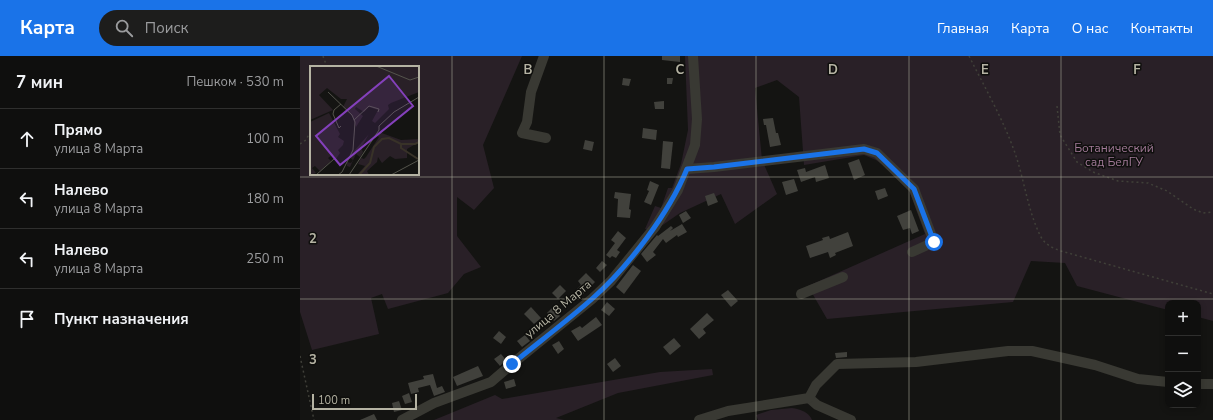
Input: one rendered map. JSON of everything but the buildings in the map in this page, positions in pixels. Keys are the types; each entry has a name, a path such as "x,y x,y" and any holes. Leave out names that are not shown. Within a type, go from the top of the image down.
{"street":[{"path":"544,56 531,92 527,122 522,133 546,138"},
{"name":"улица 8 Марта","path":"402,420 434,403 492,382 592,299 611,281 654,228 678,190 696,145 697,119 693,56"},
{"path":"687,169 864,149 877,153 914,189 934,242 912,252"},
{"path":"801,294 843,277"},
{"path":"809,398 816,385 837,364 916,362 1008,351 1032,351 1050,354 1138,379 1165,382"},
{"path":"1201,384 1213,384"},
{"path":"700,420 728,411 809,398"},
{"path":"809,398 817,405 850,420"}],"path":[{"path":"323,56 327,66"},
{"path":"969,56 996,108 1015,153 1036,223 1044,242 1053,249 1213,294"},
{"path":"1057,106 1060,135 1077,162 1093,172 1118,181 1148,183 1167,191 1193,210 1203,213 1213,212"},
{"path":"300,144 306,140 310,132"},
{"path":"300,356 314,420"}],"green space":[{"path":"300,56 522,56 483,145 494,188 474,210 457,197 457,236 481,267 464,274 448,293 388,309 382,294 371,298 379,334 312,350 300,312"},
{"name":"Ботанический сад БелГУ","path":"685,56 1213,56 1213,321 1201,318 1201,300 1165,300 1165,309 1077,286 1065,263 1031,261 1013,302 827,319 808,286 925,234 906,182 876,160 864,155 804,165 799,97 777,80 755,88 762,160 777,194 735,224 721,194 680,213 654,231 645,229 655,206 661,208 668,188 672,188 681,164 688,130"},
{"path":"712,369 713,375 618,393 556,418 564,420 434,420 495,395 502,399 660,372"},
{"path":"792,408 804,411 811,417 812,420 758,420 756,415 771,410"}],"route":[{"path":"512,364 592,299 611,281 654,228 678,190 687,169 864,149 877,153 902,175 914,189 934,242"}]}
